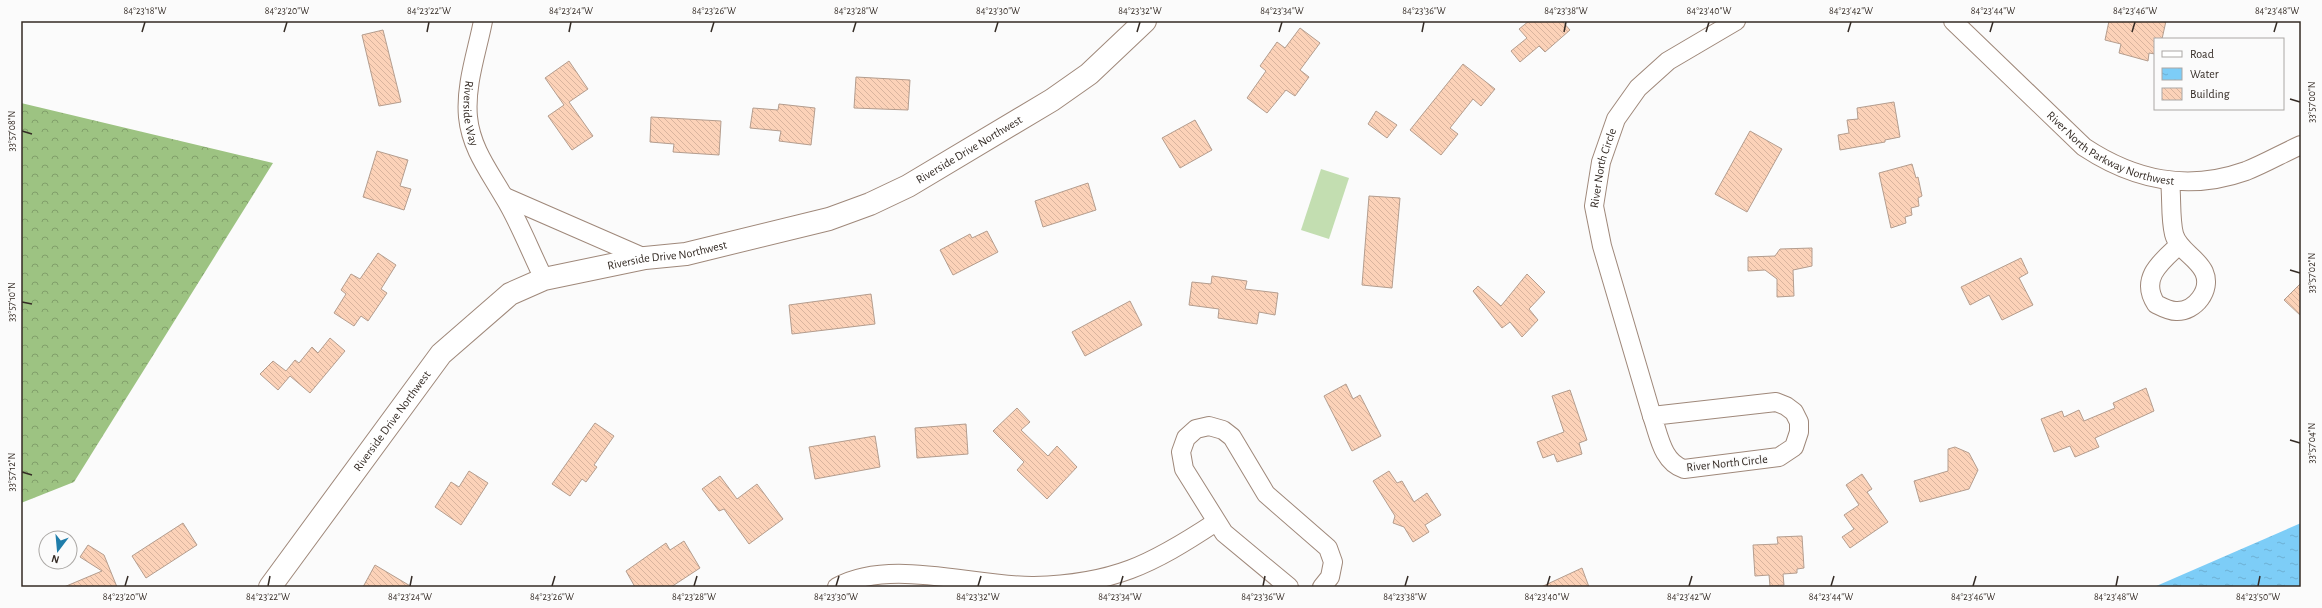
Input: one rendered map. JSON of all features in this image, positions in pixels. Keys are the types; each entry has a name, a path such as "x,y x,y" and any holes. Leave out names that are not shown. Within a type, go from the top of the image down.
{"street":[{"name":"Riverside Way","path":"483,21 468,93 468,117 473,143 488,174 505,197 544,279"},
{"name":"Riverside Drive Northwest","path":"270,587 441,354 510,294 544,279 645,258 686,254 746,240 829,219 877,201 908,186 1052,100 1089,74 1145,21"},
{"name":"River North Circle","path":"1652,416 1776,402 1786,406 1794,412 1799,422 1800,432 1794,447 1780,457 1684,468 1674,466 1667,458 1652,416 1602,246 1594,206 1601,162 1616,119 1638,88 1668,61 1736,21"},
{"name":"River North Parkway Northwest","path":"1952,21 2084,147 2103,159 2147,178 2170,181 2209,180 2245,171 2301,145"},
{"path":"2170,181 2174,234 2179,245"},
{"name":"Riverside Way","path":"505,197 645,258"},
{"path":"1289,587 1224,533 1184,468 1180,452 1186,438 1196,429 1209,426 1223,430 1232,437 1266,494 1328,548 1333,562 1330,577 1322,587"},
{"path":"837,587 868,576 892,574 1032,586 1085,583 1115,576 1148,563 1175,549 1216,522"}],"green space":[{"path":"21,103 273,163 74,482 21,503"},
{"path":"1321,169 1349,178 1329,239 1301,230"}],"water":[{"path":"2301,523 2301,587 2154,587"}],"building":[{"path":"1529,21 1562,21 1570,30 1545,52 1539,46 1520,62 1511,51 1527,38 1519,29"},
{"path":"2109,21 2166,21 2162,38 2154,38 2154,54 2149,53 2148,61 2119,53 2121,44 2105,40"},
{"path":"1300,28 1320,43 1300,70 1309,77 1295,96 1286,90 1267,113 1247,98 1266,71 1260,66 1277,42 1285,48"},
{"path":"383,30 401,102 379,106 362,35"},
{"path":"569,61 588,89 569,102 593,136 572,150 548,116 564,105 545,78"},
{"path":"1463,64 1495,89 1481,106 1473,99 1450,128 1458,134 1441,155 1410,130"},
{"path":"856,77 910,80 908,110 854,108"},
{"path":"1894,102 1900,137 1885,140 1885,142 1840,150 1838,135 1849,133 1847,120 1858,119 1857,108"},
{"path":"779,104 815,108 811,145 779,141 781,131 750,128 753,108 778,110"},
{"path":"1376,111 1397,125 1387,138 1368,124"},
{"path":"651,117 721,121 719,155 673,152 674,144 650,142"},
{"path":"1195,120 1212,150 1180,168 1162,138"},
{"path":"1750,131 1782,149 1747,212 1715,194"},
{"path":"377,151 408,160 400,186 411,189 404,210 363,197"},
{"path":"1912,164 1916,178 1918,177 1922,196 1918,198 1919,206 1911,208 1912,215 1905,217 1906,223 1891,228 1879,173"},
{"path":"1088,183 1096,210 1043,227 1035,201"},
{"path":"1369,196 1400,198 1392,288 1362,285"},
{"path":"987,231 998,252 953,275 940,250 970,234 972,238"},
{"path":"1812,248 1812,266 1793,270 1794,296 1777,297 1777,279 1765,270 1748,271 1748,257 1775,256 1780,249"},
{"path":"378,253 396,265 381,289 387,293 368,321 361,316 354,326 334,313 346,294 341,290 351,274 360,279"},
{"path":"2021,258 2028,273 2019,278 2033,305 2002,320 1989,295 1970,305 1961,287"},
{"path":"1527,274 1545,292 1529,309 1538,320 1522,337 1510,322 1502,328 1473,291 1478,286 1501,306"},
{"path":"1212,276 1247,281 1245,289 1278,293 1275,315 1259,312 1257,324 1218,318 1219,309 1189,305 1192,282 1211,284"},
{"path":"2301,283 2301,316 2284,300"},
{"path":"871,294 875,324 792,334 789,305"},
{"path":"1130,301 1142,325 1085,356 1072,332"},
{"path":"330,338 345,351 310,393 290,376 278,390 260,374 273,361 286,371 295,360 299,363 312,347 318,353"},
{"path":"1346,384 1353,399 1360,395 1381,436 1352,451 1324,396"},
{"path":"2146,388 2154,411 2095,438 2099,447 2075,457 2070,446 2054,452 2041,419 2062,411 2064,417 2079,410 2084,421 2115,408 2113,403"},
{"path":"1570,390 1587,440 1579,443 1582,454 1557,462 1554,454 1543,458 1537,442 1564,432 1552,396"},
{"path":"1017,408 1030,422 1021,430 1048,456 1057,446 1077,467 1047,499 1017,470 1024,462 993,431"},
{"path":"595,423 614,436 594,465 597,467 586,482 582,479 570,496 552,484"},
{"path":"966,424 968,454 917,458 915,428"},
{"path":"875,436 880,467 815,479 809,447"},
{"path":"1955,447 1969,453 1978,470 1969,489 1920,502 1914,481 1948,471 1948,449"},
{"path":"469,471 488,483 461,525 435,507 451,482 459,487"},
{"path":"1389,471 1397,483 1402,481 1414,502 1427,493 1441,515 1425,525 1429,532 1413,542 1404,527 1393,523 1395,516 1373,481"},
{"path":"1862,474 1872,489 1867,492 1888,522 1850,548 1842,537 1854,529 1844,515 1859,505 1846,485"},
{"path":"720,476 737,499 757,484 783,519 749,544 724,509 719,511 702,489"},
{"path":"183,523 197,545 146,578 132,556"},
{"path":"1802,536 1804,568 1797,569 1797,573 1783,574 1784,585 1770,586 1769,575 1755,576 1753,545 1778,544 1777,537"},
{"path":"684,541 700,568 671,587 635,587 626,571 666,543 670,550"},
{"path":"88,545 104,555 117,587 64,587 102,571 80,557"},
{"path":"375,565 412,587 363,587"},
{"path":"1582,568 1589,587 1541,587"}]}
